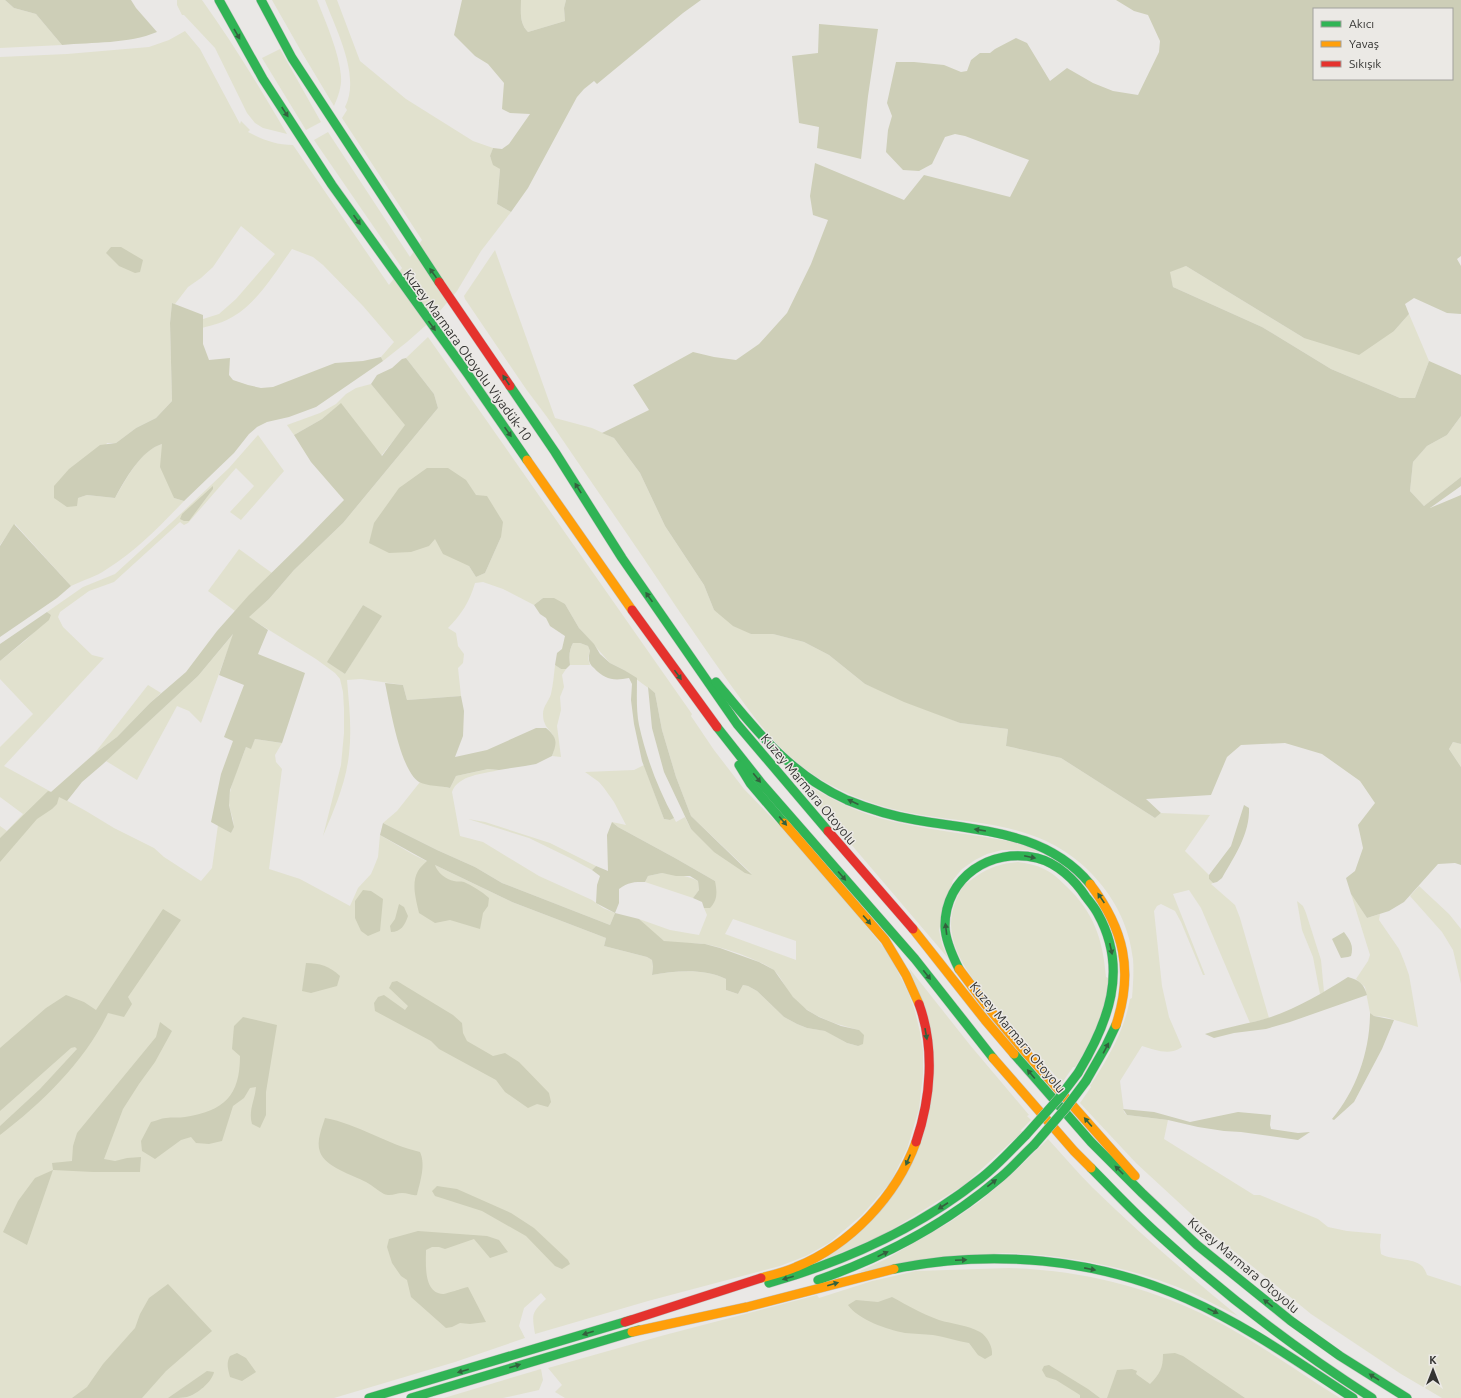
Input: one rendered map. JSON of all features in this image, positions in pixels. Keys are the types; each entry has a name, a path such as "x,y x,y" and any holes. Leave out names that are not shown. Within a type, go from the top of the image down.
{"highway":[{"name":"Kuzey Marmara Otoyolu Viyadük-10","path":"219,0 264,79 332,185 398,280 467,373 655,643 712,721"},
{"name":"Kuzey Marmara Otoyolu Viyadük-10","path":"261,0 292,58 423,259 555,452 622,558 671,630"},
{"path":"411,1398 632,1332 776,1294 838,1273 870,1260 910,1239 956,1211 1001,1176 1034,1145 1065,1109 1086,1081 1107,1048 1115,1031 1122,1005 1126,981 1124,952 1114,922 1099,893 1064,859 1029,841 1009,835 904,818 888,814 859,805 815,783 779,756 771,748 671,630"},
{"name":"Kuzey Marmara Otoyolu","path":"671,630 736,724 924,942 985,1020 1091,1142 1142,1193 1198,1245 1290,1321 1340,1356 1407,1398"},
{"path":"369,1398 472,1369 796,1267 822,1254 847,1237 869,1217 898,1179 906,1165 918,1135 926,1102 929,1071 928,1046 922,1014 912,988 885,940 750,783 712,721"},
{"path":"712,721 762,784 915,959 981,1044 1074,1151 1159,1236 1245,1308 1283,1337 1372,1398"},
{"path":"625,1322 800,1274 848,1257 897,1234 947,1203 981,1178 1026,1135 1059,1098 1078,1073 1092,1051 1108,1015 1113,992 1114,975 1112,952 1101,918 1092,903 1076,884 1063,872 1038,858 1024,855 1008,855 980,864 966,875 954,890 946,913 945,927 956,964 994,1016 1198,1245"},
{"path":"632,1332 784,1298 850,1279 900,1267 932,1262 960,1260 1008,1259 1030,1261 1103,1272 1162,1288 1237,1323 1353,1398"}],"green space":[{"path":"0,0 5,0 14,8 36,14 62,45 0,48"},
{"path":"5,0 131,0 157,32 122,41 62,45 36,14 14,8"},
{"path":"177,0 202,0 246,66 287,134 263,128 255,123 247,113 215,48 184,15 182,15 177,5"},
{"path":"272,0 317,0 332,38 340,67 341,84 334,106 301,51"},
{"path":"325,0 337,0 360,61 406,99 473,141 493,148 490,157 500,169 497,204 511,212 481,251 457,291 433,319 383,361 381,357 394,342 363,306 323,265 313,257 292,249 266,286 251,303 227,320 202,328 203,319 219,314 236,299 275,254 241,226 213,267 188,287 175,304 172,303 170,323 172,401 156,418 136,428 116,443 107,443 78,498 87,495 115,498 134,466 140,459 154,447 162,444 174,498 184,501 157,529 128,555 103,572 71,586 15,524 0,545 0,57 67,54 149,47 169,40 185,31 200,49 240,124 241,121 250,130 248,132 264,140 293,145 389,285 402,268 314,140 328,132 410,257 422,240 342,118 347,110 345,107 349,95 349,67"},
{"path":"462,0 521,0 522,21 528,32 565,21 564,8 566,0 701,0 597,84 594,81 584,89 577,97 528,188 511,212 497,204 500,169 493,165 490,156 493,148 502,149 509,144 530,114 510,113 502,109 504,83 488,64 475,56 454,35"},
{"path":"521,0 566,0 564,8 565,21 528,32 522,21"},
{"path":"1116,0 1461,0 1461,256 1457,259 1461,266 1461,314 1447,313 1414,298 1405,304 1409,314 1394,331 1359,355 1304,338 1186,266 1170,272 1173,287 1262,327 1331,369 1400,398 1415,398 1429,361 1461,375 1461,416 1447,435 1427,446 1413,462 1410,491 1424,506 1461,477 1461,486 1430,508 1461,495 1461,744 1453,742 1449,749 1461,767 1461,865 1455,863 1438,864 1404,902 1389,911 1367,918 1351,894 1346,878 1355,871 1363,848 1358,825 1375,803 1360,781 1322,754 1285,743 1241,745 1227,757 1211,795 1146,799 1161,813 1155,818 1061,758 1006,746 1008,729 960,723 904,702 865,684 829,655 804,642 773,634 751,634 733,626 714,610 704,585 665,526 640,473 614,438 602,433 649,410 633,385 693,352 736,360 759,344 787,313 811,264 828,220 813,215 810,196 815,163 904,200 924,175 1010,197 1029,160 965,136 955,134 945,137 932,164 919,171 903,170 886,152 888,130 892,116 887,103 896,62 944,65 961,72 967,71 971,60 980,53 990,53 1016,38 1027,43 1050,81 1067,68 1093,83 1113,91 1138,95 1159,52 1160,41 1148,15 1134,11"},
{"path":"819,24 878,29 868,96 861,159 817,148 819,127 799,123 792,56 818,53"},
{"path":"280,49 321,122 306,130 262,58"},
{"path":"111,247 121,247 143,260 140,272 135,273 119,266 106,253"},
{"path":"495,250 555,418 592,428 614,438 640,473 665,526 704,585 714,610 751,634 773,634 804,642 829,655 865,684 960,723 1008,729 1006,746 1061,758 1155,818 1161,813 1210,815 1185,851 1209,875 1209,879 1213,883 1211,884 1235,905 1269,1018 1250,1023 1201,908 1189,890 1173,894 1205,975 1203,975 1175,911 1161,904 1157,906 1154,911 1162,986 1169,1017 1182,1047 1177,1050 1167,1052 1142,1046 1120,1081 1124,1112 1127,1115 1168,1120 1164,1139 1254,1195 1260,1195 1318,1219 1328,1227 1347,1231 1381,1234 1381,1254 1391,1258 1418,1263 1423,1267 1427,1275 1461,1286 1461,1398 1442,1398 1401,1374 1311,1314 1214,1235 1136,1163 1080,1103 1109,1055 1124,1023 1130,999 1132,998 1133,974 1133,959 1129,938 1122,918 1112,899 1100,882 1085,867 1050,843 1018,831 1004,827 905,812 888,808 854,796 822,780 807,770 786,753 768,734 711,657 465,299 464,296"},
{"path":"1186,266 1304,338 1394,331 1409,314 1429,361 1415,398 1400,398 1331,369 1262,327 1173,287 1169,271"},
{"path":"172,303 203,315 203,344 209,360 230,358 229,375 233,380 248,385 261,388 273,387 335,363 363,361 381,357 383,361 316,407 289,417 267,422 257,427 249,434 234,453 184,501 174,498 160,467 162,444 147,452 134,466 115,498 87,495 78,498 77,506 67,507 54,498 54,486 69,469 100,445 116,443 136,428 156,418 172,401 170,323"},
{"path":"428,337 692,714 691,716 714,750 744,789 781,827 844,899 889,954 908,992 915,1011 923,1051 923,1074 919,1109 907,1149 890,1183 862,1215 829,1243 806,1256 780,1266 648,1301 535,1334 533,1322 534,1314 546,1299 541,1293 524,1308 519,1326 525,1338 455,1362 334,1398 0,1398 0,826 7,831 23,814 0,797 0,747 33,714 0,679 0,661 26,640 51,615 47,612 83,587 115,574 229,468 258,435 284,471 241,520 230,512 254,486 236,468 188,523 184,525 180,522 114,582 89,591 60,612 58,617 63,627 92,655 104,658 4,766 114,828 154,848 164,857 201,881 212,868 218,825 231,833 233,829 229,796 246,747 251,748 255,739 282,743 275,755 276,762 282,769 269,869 300,879 350,906 358,888 371,874 374,867 378,857 380,835 414,855 512,902 606,938 604,946 647,957 652,960 652,975 689,971 708,973 726,979 726,990 738,994 743,985 748,986 757,991 784,1017 807,1028 826,1031 847,1043 858,1046 859,1030 831,1022 806,1009 792,996 776,972 766,965 718,947 704,944 664,941 639,919 670,930 699,935 707,915 704,908 710,908 715,881 618,827 612,822 626,825 614,802 604,788 599,782 585,772 634,770 644,765 664,819 670,820 674,818 676,822 685,817 691,829 752,874 691,816 676,777 662,730 655,693 624,670 610,663 579,628 565,604 543,598 534,605 503,589 483,582 475,583 464,607 448,628 456,633 458,646 464,654 463,663 458,668 461,696 407,700 403,685 361,679 347,680 350,745 347,765 339,796 323,836 341,765 344,733 344,709 343,692 340,679 335,673 316,659 248,617 269,599 294,570 343,523 438,408 434,394 406,358","holes":["501,537 485,573 476,577 469,566","363,605 381,616 345,674 328,662","733,919 796,941 796,960 725,934"]},
{"path":"406,358 434,394 438,408 343,523 294,570 269,599 249,617 268,630 258,654 305,673 282,743 255,739 251,749 246,747 230,790 229,805 234,827 231,833 211,822 221,774 233,741 224,737 244,685 219,675 233,634 198,676 82,782 67,801 59,797 57,804 37,819 0,862 0,838 48,791 51,792 94,754 117,737 150,703 186,672 217,631 249,595 344,500 311,462 294,435 322,419 341,403 382,456 405,425 371,384 377,375 392,368 402,359"},
{"path":"371,384 406,425 381,456 341,404 322,419 294,435 287,425 320,413 336,404 346,394 356,388"},
{"path":"1461,416 1461,477 1424,506 1410,491 1413,462 1427,446 1447,435"},
{"path":"427,468 448,468 466,480 476,495 487,496 503,522 501,537 485,573 476,577 469,566 443,554 435,539 429,546 411,552 389,553 369,543 374,523 399,488"},
{"path":"213,486 213,489 189,521 180,519 182,514"},
{"path":"14,524 71,586 57,598 0,637 0,546"},
{"path":"239,549 272,573 235,611 208,591"},
{"path":"543,598 554,598 565,604 579,628 594,644 600,654 610,663 637,678 637,713 642,737 658,784 674,818 670,820 664,819 642,761 634,724 631,700 632,684 629,678 610,679 602,675 592,666 590,662 590,651 588,646 580,643 573,643 569,659 570,665 566,669 561,669 555,665 557,653 562,649 565,636 550,626 546,618 540,614 534,605"},
{"path":"363,605 382,616 345,674 327,662"},
{"path":"47,612 51,615 49,620 0,661 0,644"},
{"path":"234,633 201,723 189,711 177,706 137,780 106,761 198,676"},
{"path":"573,643 580,643 588,646 590,651 588,658 590,665 570,665 569,659"},
{"path":"555,665 561,669 566,669 562,675 564,687 560,697 561,710 557,726 561,757 552,756 555,741 554,736 546,726 543,714 544,708 551,694"},
{"path":"385,683 403,685 407,700 461,696 464,711 463,736 455,757 487,750 536,728 546,728 553,735 555,748 552,756 536,764 499,770 488,769 456,776 450,788 419,782 412,775 406,765 401,751"},
{"path":"148,685 161,693 117,737 94,754"},
{"path":"648,687 655,693 662,730 676,777 691,816 752,875 745,873 714,852 691,829 664,772 652,728"},
{"path":"1453,742 1461,744 1461,767 1449,749"},
{"path":"488,769 499,770 479,774 465,779 455,786 452,792 460,836 483,842 539,876 592,900 603,908 615,913 610,925 502,883 475,867 383,823 397,811 420,782 450,788 456,776"},
{"path":"792,775 816,790 842,803 881,819 924,828 1013,842 1041,853 1028,850 1002,850 987,854 962,869 953,880 939,930 942,944 948,958"},
{"path":"1244,805 1249,808 1249,818 1244,836 1222,878 1213,883 1209,879 1209,875 1231,846"},
{"path":"468,819 485,822 550,843 596,866 592,870 529,838"},
{"path":"612,822 618,827 715,881 716,895 713,905 710,908 704,908 702,902 693,898 699,890 698,881 690,876 676,876 662,873 648,876 645,882 631,883 619,889 619,903 615,913 596,903 597,885 600,876 592,870 596,866 608,871 607,835"},
{"path":"383,823 475,867 502,883 610,925 615,913 639,919 664,941 705,944 759,962 774,970 793,997 807,1010 819,1017 841,1026 859,1030 864,1035 863,1044 858,1046 847,1043 825,1031 807,1028 797,1024 784,1017 757,991 748,986 743,985 738,994 726,990 726,979 708,973 689,971 652,975 652,960 647,957 604,946 606,938 512,902 435,865 445,877 451,880 463,882 480,891 489,898 488,906 483,913 480,929 450,920 435,923 419,913 414,886 418,871 427,861 380,835"},
{"path":"1018,862 1035,865 1050,872 1076,896 1084,906 1095,927 1099,939 1105,964 1106,977 1108,978 1107,996 1101,1017 1080,1059 1062,1083 973,979 958,953 953,939 951,925 953,908 965,883 990,868"},
{"path":"662,873 685,876 694,879 698,881 699,890 693,898 645,882 648,876"},
{"path":"1419,886 1449,914 1461,929 1461,984 1453,950 1442,932 1410,896"},
{"path":"363,890 371,891 383,899 380,931 368,936 361,931 355,918 355,901"},
{"path":"1351,894 1367,918 1380,914 1379,920 1399,949 1409,975 1418,1027 1385,1017 1374,1016 1370,1013 1365,987 1356,979 1368,961 1370,955"},
{"path":"1297,901 1303,906 1306,913 1321,960 1324,992 1320,994 1313,957 1302,930"},
{"path":"399,904 404,907 408,916 400,929 391,932 390,926 395,919"},
{"path":"163,909 181,920 128,997 132,1004 124,1017 108,1013 87,1048 61,1080 16,1123 0,1135 0,1126 40,1089 77,1049 75,1047 71,1048 0,1111 0,1048 46,1008 66,995 84,1002 96,1010"},
{"path":"1344,932 1351,943 1352,952 1351,956 1341,958 1332,939"},
{"path":"306,963 328,967 340,976 337,986 311,993 302,991"},
{"path":"909,968 970,1045 1029,1115 1027,1116 1031,1120 1021,1130 1022,1132 964,1185 883,1235 823,1260 856,1235 924,1130 924,1006"},
{"path":"1348,977 1360,983 1367,995 1266,1029 1234,1033 1214,1038 1205,1034 1271,1017 1311,999"},
{"path":"397,981 453,1015 462,1023 463,1033 467,1041 493,1056 505,1053 519,1062 549,1093 551,1102 548,1107 537,1104 528,1108 505,1092 496,1080 439,1049 431,1041 375,1011 374,1003 378,997 384,995 405,1010 408,1006 389,988 392,982"},
{"path":"1370,1013 1374,1016 1394,1020 1382,1049 1354,1102 1334,1120 1332,1119 1348,1096 1360,1070 1367,1042"},
{"path":"243,1017 277,1025 266,1092 266,1115 260,1128 252,1124 251,1119 251,1110 256,1087 250,1088 244,1098 233,1106 222,1141 209,1144 196,1143 191,1137 181,1140 155,1159 142,1151 141,1141 151,1122 164,1118 183,1117 210,1111 220,1106 227,1099 237,1082 239,1070 240,1056 232,1049 234,1026"},
{"path":"160,1022 172,1031 155,1062 123,1109 104,1159 115,1161 141,1157 140,1172 53,1170 52,1163 72,1161 73,1146 77,1133 156,1037"},
{"path":"1123,1109 1154,1112 1190,1122 1238,1112 1271,1115 1271,1129 1298,1133 1310,1132 1298,1140 1224,1131 1168,1120 1127,1115"},
{"path":"325,1118 349,1125 395,1144 420,1152 422,1157 422,1168 417,1195 406,1193 391,1195 384,1194 368,1183 327,1162 319,1148 320,1135"},
{"path":"1048,1139 1109,1204 1182,1269 1238,1316 1192,1293 1146,1276 1122,1269 1074,1259 1050,1256 1001,1253 858,1272 886,1259 950,1222 979,1202 1011,1175"},
{"path":"53,1170 27,1245 3,1232 18,1201 35,1178"},
{"path":"437,1186 457,1189 511,1213 534,1228 568,1260 570,1264 562,1269 555,1266 526,1236 482,1211 435,1196 432,1191"},
{"path":"418,1231 487,1236 499,1240 508,1252 490,1258 474,1239 445,1249 432,1247 426,1250 427,1276 432,1289 443,1294 468,1287 486,1322 470,1324 460,1323 446,1328 411,1297 407,1280 401,1276 392,1263 387,1247 389,1239"},
{"path":"1009,1268 1093,1277 1173,1301 1199,1312 1239,1333 1340,1398 565,1398 555,1392 562,1385 548,1368 661,1336 817,1295 819,1298 872,1281 916,1271"},
{"path":"168,1284 212,1331 166,1371 142,1398 72,1398 87,1387 103,1364 135,1328 140,1314 149,1298"},
{"path":"892,1297 933,1318 980,1332 989,1342 992,1349 992,1355 985,1359 978,1355 969,1343 933,1335 905,1333 882,1327 858,1315 848,1305 856,1300 878,1302"},
{"path":"237,1353 246,1358 256,1372 242,1381 230,1377 228,1369 228,1361 230,1356"},
{"path":"1175,1353 1183,1356 1245,1398 1107,1398 1117,1370 1132,1369 1137,1371 1136,1374 1150,1384 1160,1370 1163,1354"},
{"path":"1049,1365 1100,1398 1080,1398 1080,1395 1056,1380 1046,1377 1042,1370 1044,1366"},
{"path":"541,1369 543,1380 539,1390 503,1398 444,1398"},
{"path":"207,1371 214,1372 213,1376 207,1384 199,1390 187,1397 168,1398"}],"traffic: fast":[{"path":"219,0 263,79 332,185 467,373 527,460"},
{"path":"261,0 292,58 439,282"},
{"path":"510,386 555,452 622,558 737,724 828,831"},
{"path":"716,682 774,749 790,764 826,789 847,800 889,814 916,820 987,831 1032,843 1053,853 1072,866 1090,884"},
{"path":"717,727 762,784 915,959 993,1058"},
{"path":"739,765 750,783 784,823"},
{"path":"959,969 948,943 945,926 947,909 953,893 962,880 974,870 988,862 1003,857 1020,856 1037,858 1052,864 1065,873 1077,884 1097,912 1107,935 1112,955 1113,976 1111,996 1106,1015 1089,1054 1078,1073"},
{"path":"1086,1081 1116,1025"},
{"path":"1014,1054 1091,1142 1197,1245 1291,1321 1340,1356 1407,1398"},
{"path":"1026,1135 1059,1098 1078,1073"},
{"path":"1034,1145 1065,1109 1086,1081"},
{"path":"769,1283 853,1254 906,1228 956,1197 980,1179 1026,1135"},
{"path":"818,1280 867,1261 937,1224 980,1194 1001,1177 1034,1145"},
{"path":"1091,1168 1151,1228 1210,1280 1289,1341 1372,1398"},
{"path":"894,1269 968,1259 1005,1259 1043,1261 1080,1266 1116,1274 1152,1285 1209,1309 1272,1345 1353,1398"},
{"path":"369,1398 631,1320"},
{"path":"411,1398 639,1330"}],"traffic: slow":[{"path":"527,460 632,610"},
{"path":"784,823 885,940 906,975 919,1004"},
{"path":"1090,884 1111,917 1118,934 1122,951 1125,969 1124,987 1116,1025"},
{"path":"913,929 1014,1054"},
{"path":"959,969 1020,1046 1135,1176"},
{"path":"993,1058 1074,1151 1091,1168"},
{"path":"761,1278 792,1269 816,1258 835,1246 852,1232 869,1217 896,1182 916,1142"},
{"path":"632,1332 747,1307 894,1269"}],"traffic: jam":[{"path":"439,282 510,386"},
{"path":"632,610 717,727"},
{"path":"828,831 913,929"},
{"path":"916,1142 925,1108 929,1073 927,1038 919,1004"},
{"path":"625,1322 761,1278"}]}
